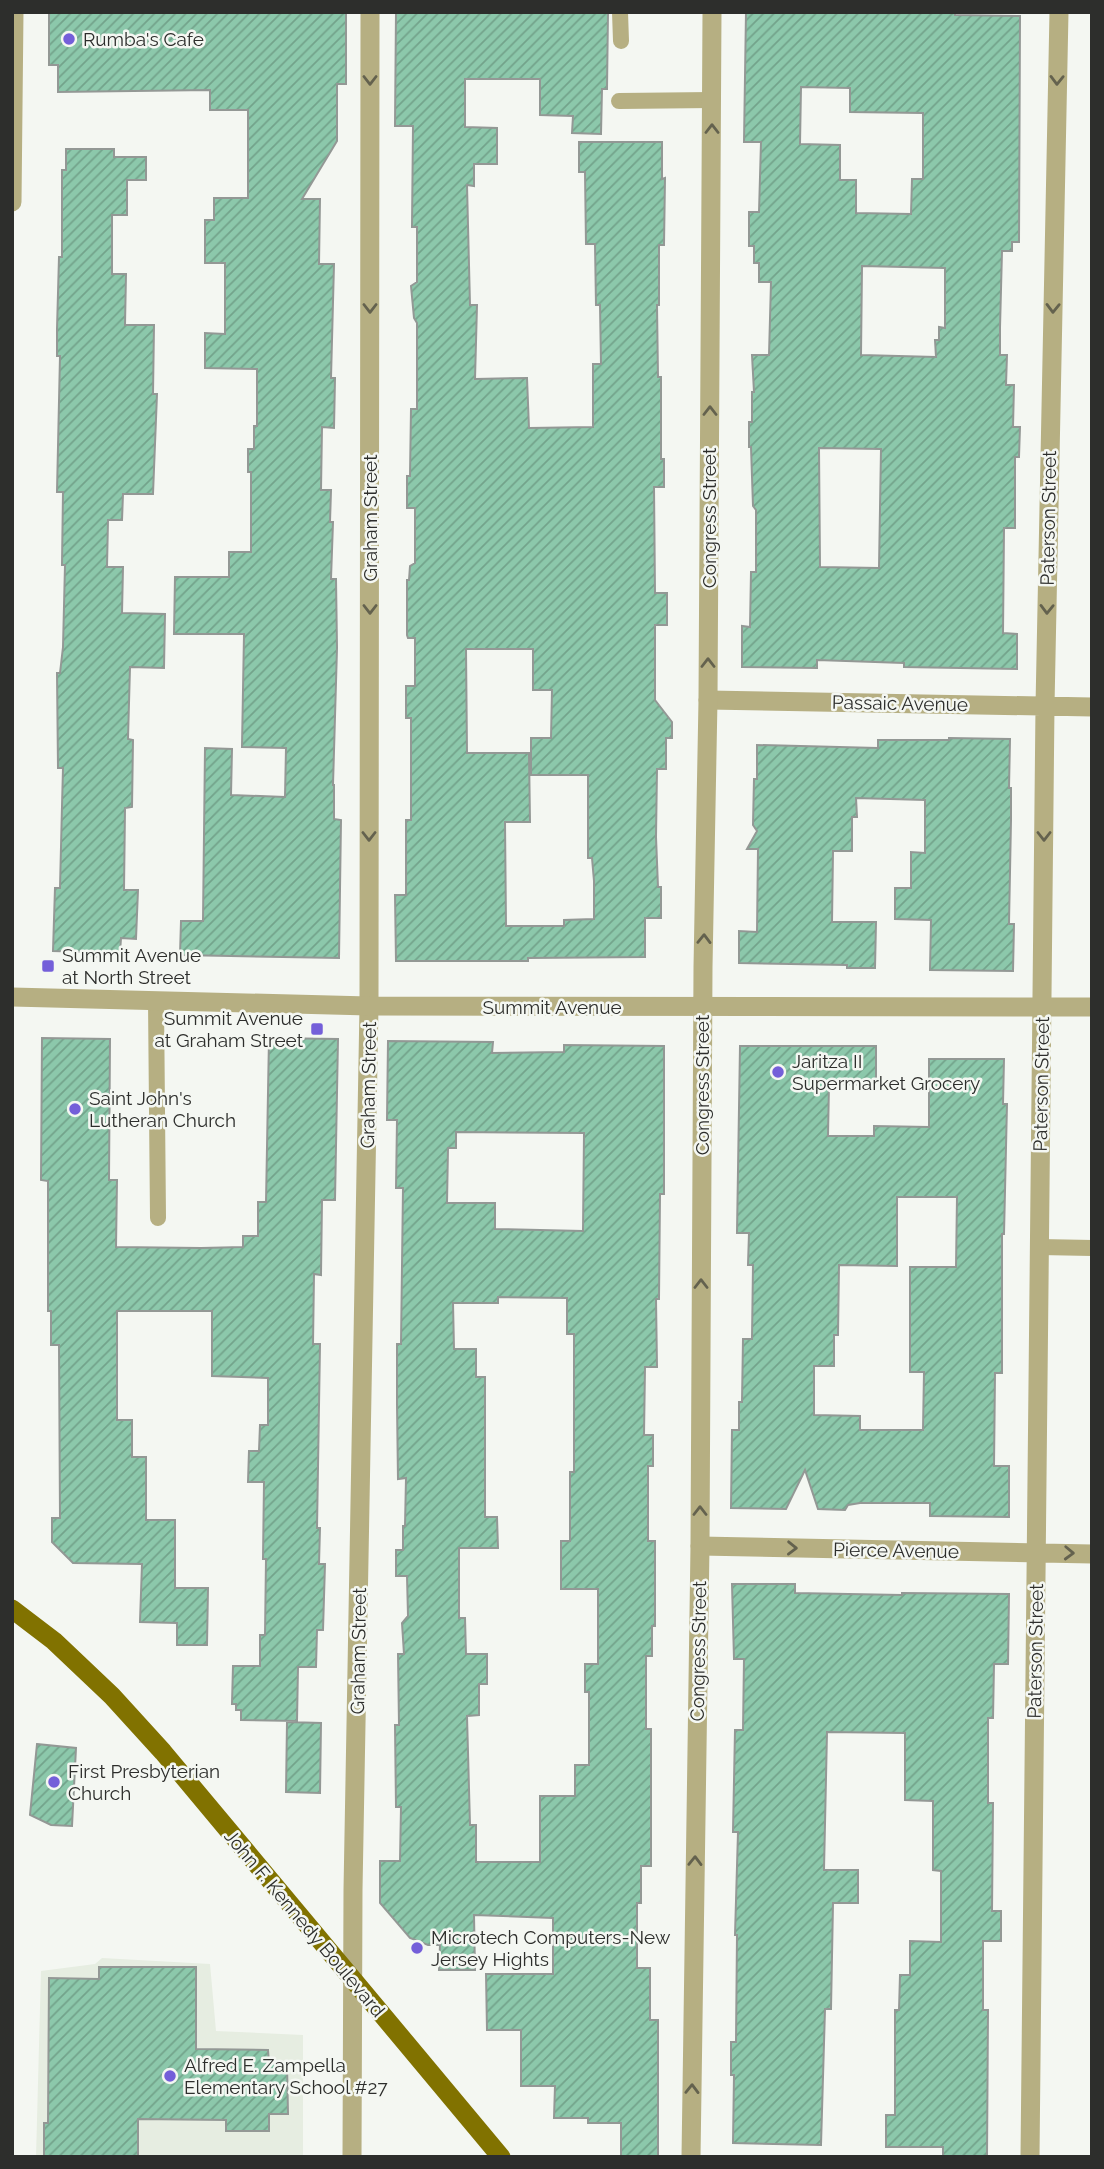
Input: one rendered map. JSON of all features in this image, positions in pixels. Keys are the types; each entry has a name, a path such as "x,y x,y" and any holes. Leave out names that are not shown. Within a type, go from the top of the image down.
{"main road":[{"name":"John F. Kennedy Boulevard","path":"12,1609 54,1641 112,1696 172,1763 501,2157"}],"street":[{"path":"12,202 14,12"},
{"name":"Graham Street","path":"352,2157 354,1862 369,1006 370,12"},
{"name":"Congress Street","path":"691,2157 700,1546 712,12"},
{"name":"Paterson Street","path":"1030,2157 1045,706 1059,12"},
{"name":"Passaic Avenue","path":"708,700 1092,707"},
{"name":"Summit Avenue","path":"12,997 369,1006 1092,1007"},
{"name":"Pierce Avenue","path":"700,1546 1092,1554"}],"lane":[{"path":"620,12 621,41"},
{"path":"619,101 712,100"},
{"path":"156,1001 158,1218"},
{"path":"1040,1247 1092,1248"}],"shaded area":[{"name":"Alfred E. Zampella Elementary School #27","path":"102,1958 210,1964 216,2031 303,2035 303,2157 36,2157 41,1971 95,1964"}],"building":[{"path":"49,12 346,12 346,84 337,84 337,141 302,199 320,199 319,264 334,264 331,378 335,378 334,428 322,427 321,490 331,490 331,579 336,579 333,785 334,819 341,820 339,958 180,955 181,921 203,921 205,748 232,749 231,795 285,797 286,748 242,747 244,634 174,634 175,577 229,577 229,552 251,552 251,472 248,472 248,449 254,449 254,426 257,426 257,369 205,368 205,333 225,334 225,263 205,263 205,220 214,220 214,198 248,198 248,110 210,110 210,90 58,92 58,65 49,65"},
{"path":"396,12 608,12 607,89 602,89 601,134 572,133 573,116 540,115 540,79 465,79 465,127 497,128 497,164 474,164 474,186 467,185 470,305 477,305 475,379 527,378 529,428 593,427 593,364 601,364 600,305 596,305 595,244 586,244 585,172 579,172 579,142 662,142 662,179 665,178 664,245 659,245 657,305 664,487 654,487 655,593 667,593 667,625 655,625 655,700 672,722 672,738 666,738 666,769 657,769 656,837 661,918 645,918 645,957 528,958 528,961 396,961 395,895 406,895 406,820 411,820 411,718 406,718 406,686 415,686 415,638 408,638 407,635 407,580 410,566 415,563 415,508 407,508 407,476 410,476 411,409 417,409 417,323 414,318 411,286 417,282 417,227 412,227 413,126 395,126","holes":["466,649 533,649 533,690 552,690 551,738 531,738 531,775 588,775 588,858 592,858 594,919 564,920 564,926 506,926 505,822 530,822 529,753 467,753"]},
{"path":"746,12 1020,16 1019,242 1012,242 1012,251 1002,251 1000,328 1000,355 1007,355 1006,385 1014,385 1013,427 1020,427 1019,457 1015,457 1015,528 1004,528 1003,633 1017,634 1017,669 904,667 904,663 817,660 817,668 742,667 742,626 750,627 751,572 756,572 756,510 753,506 749,447 749,422 752,422 754,392 752,355 769,355 771,282 759,282 759,263 754,263 754,246 749,246 749,212 759,212 761,142 744,142","holes":["801,87 850,88 850,112 923,113 923,179 912,179 911,214 856,213 856,180 840,180 840,145 800,144","862,266 945,268 945,328 939,327 939,340 935,340 936,357 861,355","819,448 881,449 879,568 820,567"]},
{"path":"66,149 114,149 114,157 146,157 146,180 127,180 127,215 112,215 112,274 126,274 125,325 154,325 153,394 157,394 153,494 123,494 122,520 108,520 107,567 123,567 122,613 165,614 164,668 130,667 128,739 133,740 132,807 125,808 124,890 138,890 136,939 121,938 120,953 101,953 94,959 88,952 53,951 55,888 60,888 63,768 58,768 57,673 60,673 63,647 65,565 62,565 63,492 57,492 60,356 57,356 57,329 59,257 62,257 62,170 66,170"},
{"path":"1010,739 1009,924 1014,924 1013,971 930,970 931,920 895,919 895,888 911,888 911,852 925,853 925,800 856,798 857,817 852,817 852,851 833,851 832,922 876,922 875,968 739,963 739,931 757,932 758,849 747,849 757,831 753,825 757,745 878,748 878,740"},
{"path":"42,1038 110,1039 109,1180 117,1180 116,1247 201,1248 243,1247 243,1236 258,1236 258,1202 266,1202 269,1038 338,1039 335,1200 322,1200 321,1275 314,1274 313,1344 320,1344 317,1528 320,1528 319,1564 325,1564 323,1630 317,1630 316,1667 298,1667 297,1721 241,1720 241,1710 236,1710 236,1704 232,1704 233,1666 260,1666 260,1635 265,1635 264,1482 248,1482 249,1451 259,1451 260,1425 268,1425 268,1378 212,1376 212,1311 117,1311 117,1420 132,1420 132,1457 146,1457 146,1520 175,1520 175,1588 208,1588 207,1645 177,1645 177,1623 140,1622 142,1564 73,1563 52,1542 52,1518 60,1518 59,1345 51,1345 51,1311 48,1311 48,1181 41,1180"},
{"path":"388,1041 493,1042 492,1053 564,1052 564,1045 664,1046 664,1194 660,1194 659,1299 656,1299 657,1367 645,1367 644,1435 653,1435 653,1466 648,1466 648,1541 655,1541 655,1626 652,1626 652,1656 646,1656 646,1729 651,1729 651,1866 641,1866 641,1903 637,1903 637,1968 650,1968 650,2020 658,2020 658,2157 621,2157 621,2123 588,2123 588,2118 554,2118 555,2086 521,2086 521,2030 487,2030 486,1974 553,1974 553,1918 474,1915 475,1970 439,1970 440,1945 428,1945 410,1938 380,1903 380,1861 400,1861 401,1807 396,1807 395,1725 399,1725 398,1654 404,1654 402,1623 408,1616 407,1576 396,1576 396,1550 403,1550 406,1478 398,1479 397,1404 397,1344 401,1344 403,1188 396,1188 397,1120 387,1120","holes":["456,1132 584,1133 583,1231 495,1229 495,1203 447,1203 448,1148 456,1148","498,1297 567,1298 567,1334 574,1334 574,1472 570,1472 570,1541 561,1541 561,1589 598,1589 598,1664 585,1664 585,1692 589,1692 589,1765 575,1765 575,1796 540,1796 540,1862 476,1862 476,1825 470,1825 467,1716 479,1715 479,1684 487,1684 487,1654 466,1654 465,1618 459,1618 459,1548 498,1548 497,1517 485,1517 485,1377 476,1377 476,1349 454,1349 453,1303 498,1303"]},
{"path":"740,1046 876,1046 876,1085 829,1084 828,1136 874,1136 874,1126 929,1127 929,1059 1004,1059 1003,1104 1007,1104 1002,1234 1002,1373 995,1373 994,1466 1009,1466 1009,1517 930,1516 930,1503 860,1503 848,1505 845,1510 818,1509 805,1470 786,1509 731,1508 732,1430 739,1430 743,1339 752,1339 753,1265 748,1265 749,1233 737,1233","holes":["897,1197 957,1197 956,1267 910,1267 910,1372 924,1372 923,1430 860,1430 860,1416 814,1415 814,1366 834,1366 834,1335 838,1335 839,1265 897,1266"]},
{"path":"732,1584 795,1584 795,1593 1009,1594 1008,1664 994,1664 993,1718 988,1718 988,1803 993,1803 992,1911 1001,1911 1001,1941 983,1941 983,2010 988,2010 987,2157 943,2157 943,2147 886,2147 886,2115 895,2115 895,2010 899,2010 900,1975 910,1975 910,1941 941,1942 941,1871 933,1870 933,1801 905,1800 905,1733 827,1732 824,1870 858,1870 858,1903 833,1903 831,2009 825,2009 821,2145 733,2143 734,2075 731,2075 731,2042 736,2042 738,1832 733,1832 735,1730 743,1730 744,1659 734,1659"},
{"path":"287,1722 321,1723 320,1793 286,1792"},
{"name":"First Presbyterian Church","path":"37,1744 76,1748 72,1826 51,1825 30,1815"},
{"name":"Alfred E. Zampella Elementary School #27","path":"99,1967 196,1967 196,2049 268,2050 269,2063 287,2064 288,2114 269,2114 269,2131 226,2131 226,2120 138,2119 138,2157 44,2157 44,2123 48,2123 49,1978 99,1979"}],"place":[{"name":"Rumba's Cafe","path":"69,39"},
{"name":"Summit Avenue at North Street","path":"48,966"},
{"name":"Summit Avenue at Graham Street","path":"317,1029"},
{"name":"Jaritza II Supermarket Grocery","path":"778,1072"},
{"name":"Saint John's Lutheran Church","path":"75,1109"},
{"name":"First Presbyterian Church","path":"54,1782"},
{"name":"Microtech Computers-New Jersey Hights","path":"417,1948"},
{"name":"Alfred E. Zampella Elementary School #27","path":"170,2076"}]}
